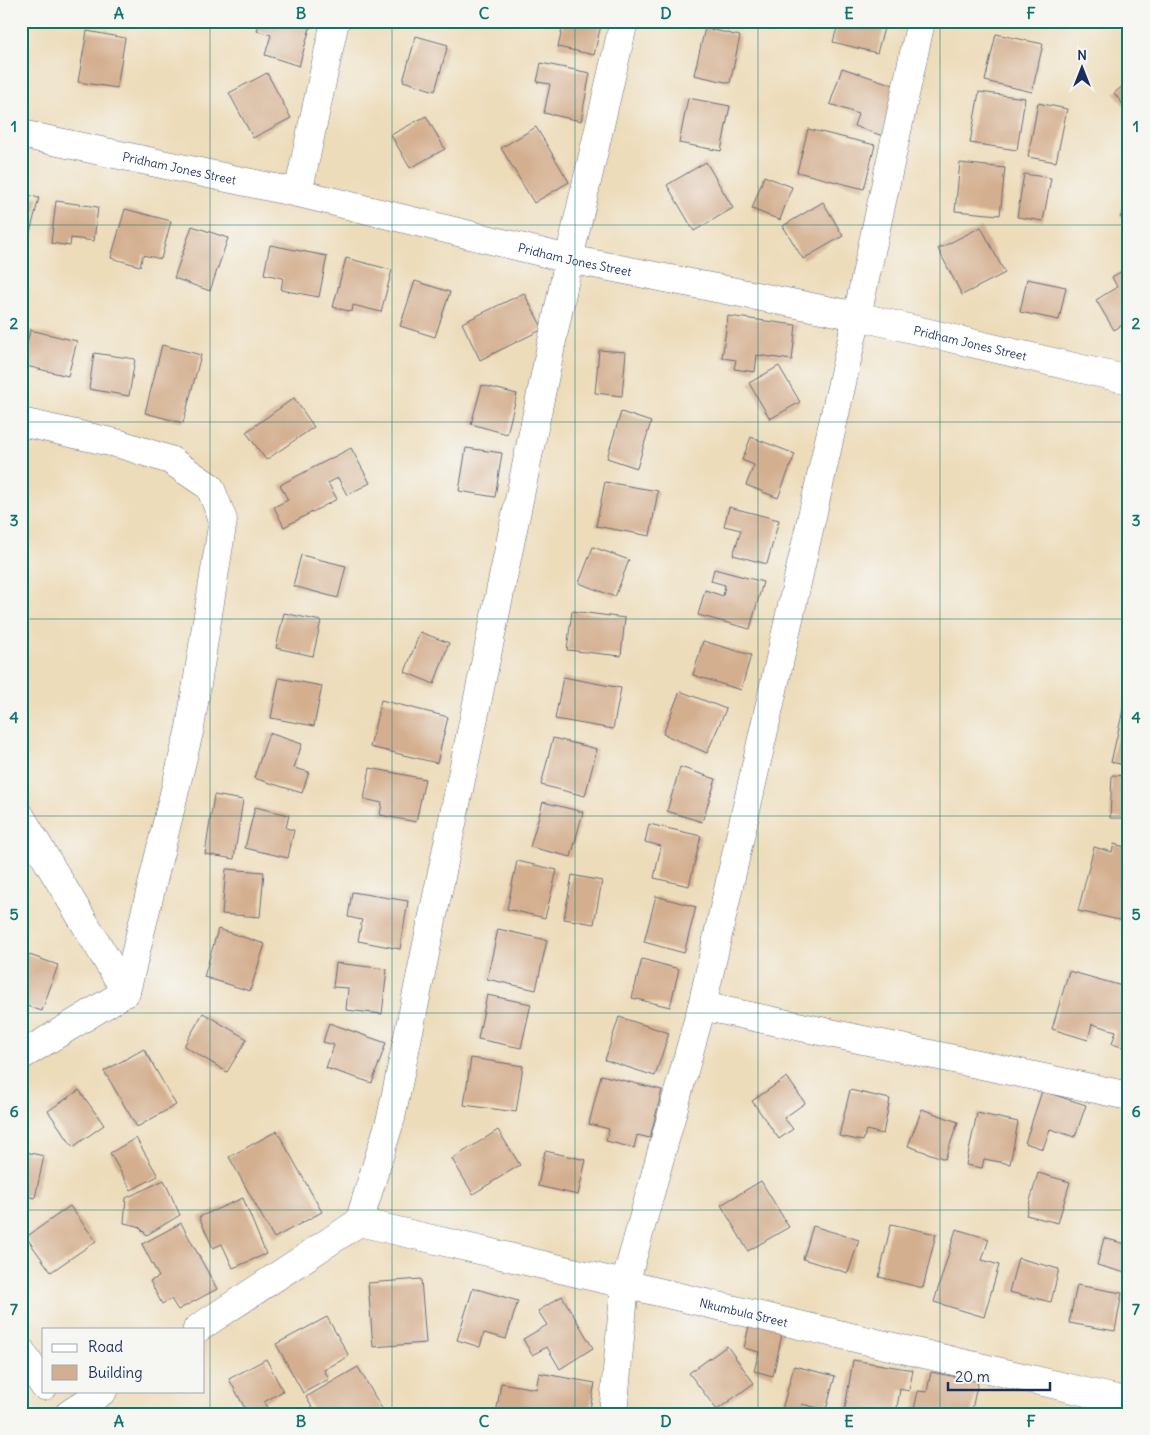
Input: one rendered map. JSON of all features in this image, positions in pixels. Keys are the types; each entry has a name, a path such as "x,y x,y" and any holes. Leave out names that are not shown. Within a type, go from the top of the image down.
{"street":[{"path":"298,194 335,21"},
{"path":"199,1328 359,1222 391,1118 569,259 624,21"},
{"path":"613,1414 625,1284 702,1006 857,316 921,21"},
{"name":"Pridham Jones Street","path":"21,134 298,194 569,259 857,316 1129,380"},
{"path":"21,422 120,444 170,460 210,488 223,520 190,728 126,992 21,1056"},
{"path":"21,817 126,992"},
{"path":"702,1006 1129,1096"},
{"name":"Nkumbula Street","path":"359,1222 1129,1402"},
{"path":"21,1351 42,1383"},
{"path":"48,1392 61,1414"},
{"path":"69,1414 102,1392"}],"building":[{"path":"260,21 312,21 299,66 265,55 271,35 257,31"},
{"path":"564,21 602,21 594,55 558,47"},
{"path":"839,21 886,21 877,53 833,42"},
{"path":"1126,21 1129,21 1129,42 1124,42"},
{"path":"705,28 740,36 730,83 694,75"},
{"path":"87,31 125,38 117,88 78,82"},
{"path":"996,34 1043,44 1032,92 985,81"},
{"path":"416,36 448,45 435,91 403,81"},
{"path":"541,63 590,73 581,121 544,113 550,84 537,82"},
{"path":"842,68 903,88 886,137 854,126 858,114 830,104"},
{"path":"267,73 291,118 253,138 229,93"},
{"path":"1129,81 1129,112 1114,93"},
{"path":"979,92 1025,98 1017,150 970,143"},
{"path":"688,98 730,106 721,151 679,143"},
{"path":"1038,103 1067,109 1056,162 1028,157"},
{"path":"426,116 445,149 410,168 391,135"},
{"path":"536,127 569,182 534,203 501,148"},
{"path":"808,129 875,145 864,189 797,172"},
{"path":"706,162 733,208 694,231 667,185"},
{"path":"960,163 1005,168 1000,215 955,211"},
{"path":"1024,174 1051,178 1043,221 1017,217"},
{"path":"764,176 792,187 780,220 752,209"},
{"path":"21,193 39,198 24,255 21,255"},
{"path":"1129,200 1129,221 1120,217"},
{"path":"56,201 98,207 94,241 71,238 70,246 51,243"},
{"path":"823,202 843,236 803,259 783,226"},
{"path":"125,209 171,221 161,259 143,255 140,266 111,258"},
{"path":"192,226 228,238 210,291 174,278"},
{"path":"981,227 1005,273 962,295 938,249"},
{"path":"270,245 327,256 319,297 281,290 283,278 264,274"},
{"path":"346,258 392,270 381,312 353,305 352,312 333,307"},
{"path":"1129,267 1129,321 1114,330 1096,300 1117,287 1112,277"},
{"path":"1027,279 1066,287 1059,320 1020,312"},
{"path":"415,281 450,292 435,337 400,326"},
{"path":"524,293 543,329 480,360 462,323"},
{"path":"728,316 796,325 792,360 757,355 755,372 734,369 736,360 722,358"},
{"path":"30,330 77,341 68,376 22,365"},
{"path":"162,345 201,355 183,423 145,413"},
{"path":"599,350 626,352 622,396 595,393"},
{"path":"94,353 135,359 129,396 89,389"},
{"path":"779,366 800,402 770,419 749,383"},
{"path":"482,385 517,394 507,434 471,424"},
{"path":"294,398 314,427 266,460 246,432"},
{"path":"621,412 651,422 637,468 607,458"},
{"path":"751,437 795,454 778,498 746,485 754,465 742,460"},
{"path":"351,448 370,483 347,495 338,478 328,483 337,499 284,527 274,507 288,500 280,485"},
{"path":"466,448 502,453 495,497 459,491"},
{"path":"605,482 658,491 650,536 596,526"},
{"path":"729,507 779,520 767,564 733,555 741,530 724,526"},
{"path":"593,547 629,560 615,597 579,583"},
{"path":"301,555 346,566 338,598 293,586"},
{"path":"714,569 763,582 750,629 698,615 705,590 723,596 725,585 711,581"},
{"path":"572,611 625,618 621,656 567,650"},
{"path":"284,613 321,621 313,656 276,648"},
{"path":"420,632 449,643 434,684 405,672"},
{"path":"703,641 751,655 741,690 693,675"},
{"path":"563,677 621,688 613,729 555,719"},
{"path":"279,678 322,686 314,726 271,718"},
{"path":"680,691 726,709 707,753 663,734"},
{"path":"1127,693 1129,694 1129,766 1111,762"},
{"path":"381,700 448,717 437,763 370,747"},
{"path":"269,733 302,744 294,768 309,772 302,793 254,778"},
{"path":"553,738 597,749 585,796 541,785"},
{"path":"680,767 716,779 702,822 667,811"},
{"path":"370,768 425,779 416,822 380,815 382,803 364,799"},
{"path":"1112,775 1128,776 1129,832 1126,832 1126,818 1110,818"},
{"path":"214,795 243,800 234,859 205,854"},
{"path":"543,802 583,812 571,857 530,847"},
{"path":"255,807 289,815 286,828 294,830 288,858 245,848"},
{"path":"649,824 701,836 689,886 654,878 661,846 645,842"},
{"path":"1114,844 1129,848 1129,922 1078,911 1094,847 1112,852"},
{"path":"517,861 557,870 545,918 507,909"},
{"path":"226,869 264,872 260,917 222,914"},
{"path":"572,875 602,881 594,924 564,919"},
{"path":"352,892 408,901 400,949 358,941 362,920 348,917"},
{"path":"656,896 696,907 684,953 644,942"},
{"path":"218,929 265,944 250,991 204,977"},
{"path":"498,929 547,940 536,990 487,979"},
{"path":"21,952 58,965 42,1011 21,1004"},
{"path":"642,959 679,969 670,1007 632,998"},
{"path":"336,963 387,969 382,1014 346,1010 348,988 333,987"},
{"path":"1069,971 1129,988 1129,1049 1112,1044 1116,1031 1092,1024 1088,1040 1052,1029"},
{"path":"487,995 531,1004 521,1048 478,1039"},
{"path":"203,1013 247,1039 227,1072 184,1046"},
{"path":"619,1017 669,1033 655,1076 605,1060"},
{"path":"329,1023 386,1043 372,1083 326,1068 334,1045 323,1042"},
{"path":"144,1049 176,1105 137,1127 104,1071"},
{"path":"471,1058 523,1066 516,1112 464,1105"},
{"path":"601,1075 662,1090 650,1138 637,1135 634,1148 606,1141 609,1129 589,1124"},
{"path":"787,1077 805,1103 784,1118 793,1129 779,1139 752,1101"},
{"path":"79,1090 104,1125 73,1147 48,1111"},
{"path":"850,1090 890,1099 883,1134 866,1130 863,1141 839,1136"},
{"path":"1042,1091 1086,1105 1075,1137 1050,1129 1043,1149 1025,1143"},
{"path":"922,1109 958,1122 945,1159 908,1146"},
{"path":"977,1113 1018,1122 1010,1164 984,1159 982,1168 966,1165"},
{"path":"498,1130 520,1165 473,1194 452,1159"},
{"path":"277,1131 322,1212 274,1238 229,1157"},
{"path":"136,1138 158,1176 131,1190 110,1153"},
{"path":"21,1151 44,1156 35,1198 21,1195"},
{"path":"545,1151 586,1160 578,1195 538,1186"},
{"path":"1038,1173 1070,1182 1058,1223 1026,1215"},
{"path":"164,1180 180,1215 147,1235 138,1226 124,1223 126,1198"},
{"path":"761,1181 789,1227 748,1251 721,1205"},
{"path":"243,1198 266,1254 233,1268 222,1244 213,1248 199,1217"},
{"path":"70,1206 96,1241 51,1272 26,1237"},
{"path":"181,1223 217,1289 178,1310 171,1299 162,1304 150,1281 159,1277 142,1244"},
{"path":"891,1224 936,1234 923,1288 879,1277"},
{"path":"813,1226 859,1240 848,1273 803,1259"},
{"path":"956,1229 989,1239 982,1260 999,1265 984,1317 934,1302"},
{"path":"1104,1238 1129,1245 1129,1274 1097,1265"},
{"path":"1018,1258 1059,1269 1051,1302 1009,1292"},
{"path":"421,1279 426,1343 373,1347 368,1283"},
{"path":"1077,1285 1122,1293 1115,1331 1069,1323"},
{"path":"473,1288 518,1301 506,1339 484,1333 480,1347 457,1340"},
{"path":"562,1296 593,1348 560,1369 547,1347 532,1355 523,1339 547,1325 538,1311"},
{"path":"327,1317 349,1356 324,1370 329,1379 303,1393 276,1344"},
{"path":"751,1317 784,1325 773,1376 754,1371 759,1352 744,1348"},
{"path":"727,1346 754,1383 717,1410 689,1373"},
{"path":"266,1359 283,1391 264,1402 270,1414 248,1414 229,1379"},
{"path":"853,1360 913,1370 909,1391 900,1389 896,1414 844,1414"},
{"path":"794,1366 835,1376 826,1410 802,1404 800,1414 781,1413"},
{"path":"358,1367 385,1414 316,1414 306,1397"},
{"path":"931,1372 978,1381 971,1414 913,1414 918,1391 927,1392"},
{"path":"539,1373 595,1383 589,1414 496,1414 501,1383 536,1389"}]}
